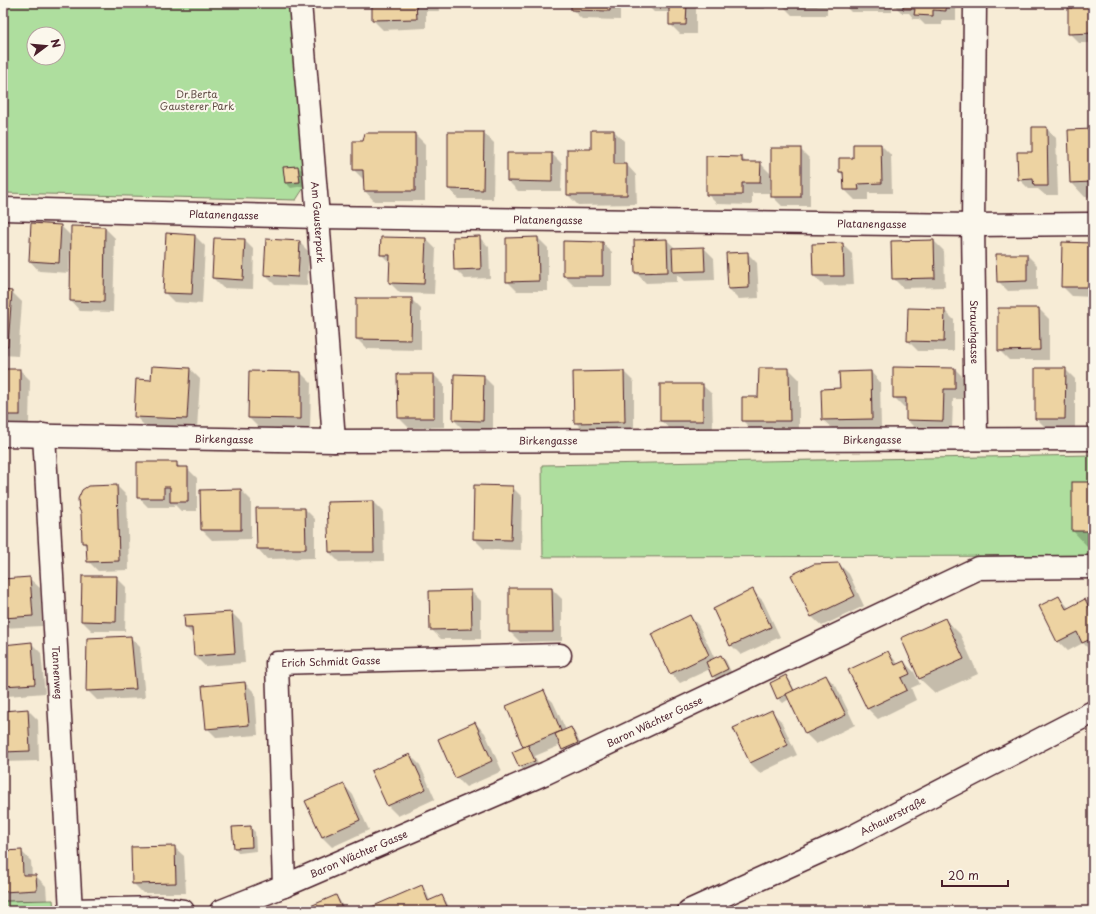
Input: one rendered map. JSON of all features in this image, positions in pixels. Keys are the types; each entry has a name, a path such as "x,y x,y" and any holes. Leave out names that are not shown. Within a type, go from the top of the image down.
{"street":[{"name":"Am Gausterpark","path":"300,3 318,217 334,441"},
{"name":"Strauchgasse","path":"975,3 973,225 976,439"},
{"name":"Platanengasse","path":"3,209 318,217 973,225 1093,224"},
{"name":"Birkengasse","path":"3,434 334,441 1093,439"},
{"name":"Tannenweg","path":"44,435 71,910"},
{"name":"Baron Wächter Gasse","path":"222,911 284,886 546,772 978,568 1093,567"},
{"name":"Erich Schmidt Gasse","path":"284,886 277,663 560,656"},
{"name":"Achauerstraße","path":"689,911 848,839 1093,712"},
{"path":"71,910 161,908 183,911"}],"green space":[{"name":"Dr.Berta Gausterer Park","path":"3,3 294,3 307,183 296,200 3,193"},
{"path":"1093,455 1093,556 543,557 542,465"},
{"path":"53,900 54,911 3,911 3,901"}],"building":[{"path":"372,3 416,3 417,19 372,20"},
{"path":"571,3 610,3 610,11 571,10"},
{"path":"669,3 687,3 686,25 669,25"},
{"path":"781,3 817,3 817,5 781,5"},
{"path":"891,3 946,3 946,11 933,10 933,16 914,15 915,9 903,9 903,4"},
{"path":"1072,3 1093,3 1093,33 1068,34 1068,8 1072,8"},
{"path":"1032,127 1047,127 1048,186 1034,186 1033,179 1018,180 1017,152 1032,152"},
{"path":"1093,129 1093,186 1092,182 1070,183 1068,130"},
{"path":"591,130 614,130 614,164 627,164 627,195 567,195 567,149 591,149"},
{"path":"448,132 484,132 483,190 448,189"},
{"path":"365,133 415,133 415,191 364,191 363,170 353,170 353,141 363,141"},
{"path":"853,144 881,144 882,183 858,184 859,190 844,190 843,172 839,172 839,158 853,158"},
{"path":"771,148 801,148 801,197 771,197"},
{"path":"507,153 552,153 552,182 507,181"},
{"path":"706,156 742,157 742,162 761,162 760,183 742,183 742,195 706,195"},
{"path":"298,166 300,182 285,183 283,167"},
{"path":"31,223 61,225 59,263 29,261"},
{"path":"71,226 105,227 104,302 70,301"},
{"path":"166,233 195,235 192,294 163,293"},
{"path":"480,236 481,269 454,270 453,237"},
{"path":"381,237 426,238 424,284 389,283 390,255 380,255"},
{"path":"538,237 539,281 506,282 506,238"},
{"path":"214,238 245,239 243,280 212,278"},
{"path":"266,239 300,241 298,277 264,275"},
{"path":"667,239 668,272 635,273 634,240"},
{"path":"934,240 935,278 892,279 891,241"},
{"path":"563,241 603,242 603,276 563,276"},
{"path":"1062,242 1092,243 1092,287 1061,287"},
{"path":"843,243 844,276 813,276 812,244"},
{"path":"704,247 705,271 673,272 672,248"},
{"path":"748,252 749,288 728,289 726,253"},
{"path":"996,254 1027,254 1027,281 997,282"},
{"path":"3,290 12,291 8,346 3,346"},
{"path":"356,298 412,298 411,340 356,339"},
{"path":"908,308 945,309 944,342 907,341"},
{"path":"998,308 1039,308 1040,350 998,351"},
{"path":"152,366 190,368 187,419 134,417 136,379 151,380"},
{"path":"893,367 955,368 955,389 944,389 943,421 906,420 906,398 893,398"},
{"path":"759,368 789,368 790,421 742,421 742,397 758,397"},
{"path":"1035,368 1066,368 1065,419 1035,419"},
{"path":"3,369 20,369 20,415 3,415"},
{"path":"249,371 301,372 301,419 248,418"},
{"path":"624,371 625,422 574,423 573,372"},
{"path":"871,371 872,419 822,420 821,389 840,388 839,372"},
{"path":"397,374 434,374 434,418 398,418"},
{"path":"454,374 484,375 483,421 453,420"},
{"path":"660,384 703,384 703,421 660,421"},
{"path":"137,462 177,462 177,467 188,467 188,502 170,502 170,487 164,487 164,498 137,498"},
{"path":"1072,482 1093,482 1093,531 1072,531"},
{"path":"117,485 119,561 87,562 86,543 82,543 81,513 78,499 82,490 88,486"},
{"path":"474,485 513,486 511,540 473,539"},
{"path":"241,489 241,530 201,530 200,490"},
{"path":"373,501 374,552 329,552 327,502"},
{"path":"256,508 305,508 306,549 257,549"},
{"path":"839,563 855,596 811,617 791,575 814,564"},
{"path":"82,576 117,576 116,622 81,621"},
{"path":"30,577 33,616 3,618 3,579"},
{"path":"509,588 552,588 553,632 509,632"},
{"path":"753,589 771,627 730,646 713,609"},
{"path":"471,590 472,629 430,630 429,591"},
{"path":"1059,596 1066,609 1085,599 1093,615 1093,638 1082,643 1077,632 1057,642 1039,606"},
{"path":"232,612 235,653 194,656 192,628 185,628 184,615"},
{"path":"690,615 709,655 670,674 651,634"},
{"path":"945,618 964,659 919,679 901,638"},
{"path":"131,636 136,689 86,691 87,638"},
{"path":"32,642 35,684 3,686 3,645"},
{"path":"888,651 895,665 904,661 910,674 901,678 907,690 867,709 848,670"},
{"path":"721,655 728,669 712,677 706,662"},
{"path":"786,675 794,691 777,699 770,683"},
{"path":"826,675 846,715 805,734 786,694"},
{"path":"245,682 249,725 206,729 202,686"},
{"path":"544,690 561,731 523,747 506,706"},
{"path":"28,709 30,751 3,752 3,711"},
{"path":"772,710 788,745 750,763 733,728"},
{"path":"475,722 492,761 455,778 438,739"},
{"path":"571,727 578,743 562,750 555,734"},
{"path":"528,745 535,761 519,767 512,752"},
{"path":"410,754 426,789 387,806 371,771"},
{"path":"344,784 360,820 322,837 305,801"},
{"path":"251,826 252,847 234,848 232,827"},
{"path":"175,846 176,883 132,884 131,847"},
{"path":"22,850 23,875 36,875 37,890 3,892 3,851"},
{"path":"422,885 428,901 442,895 449,911 362,911"},
{"path":"336,895 343,911 299,911"}]}
